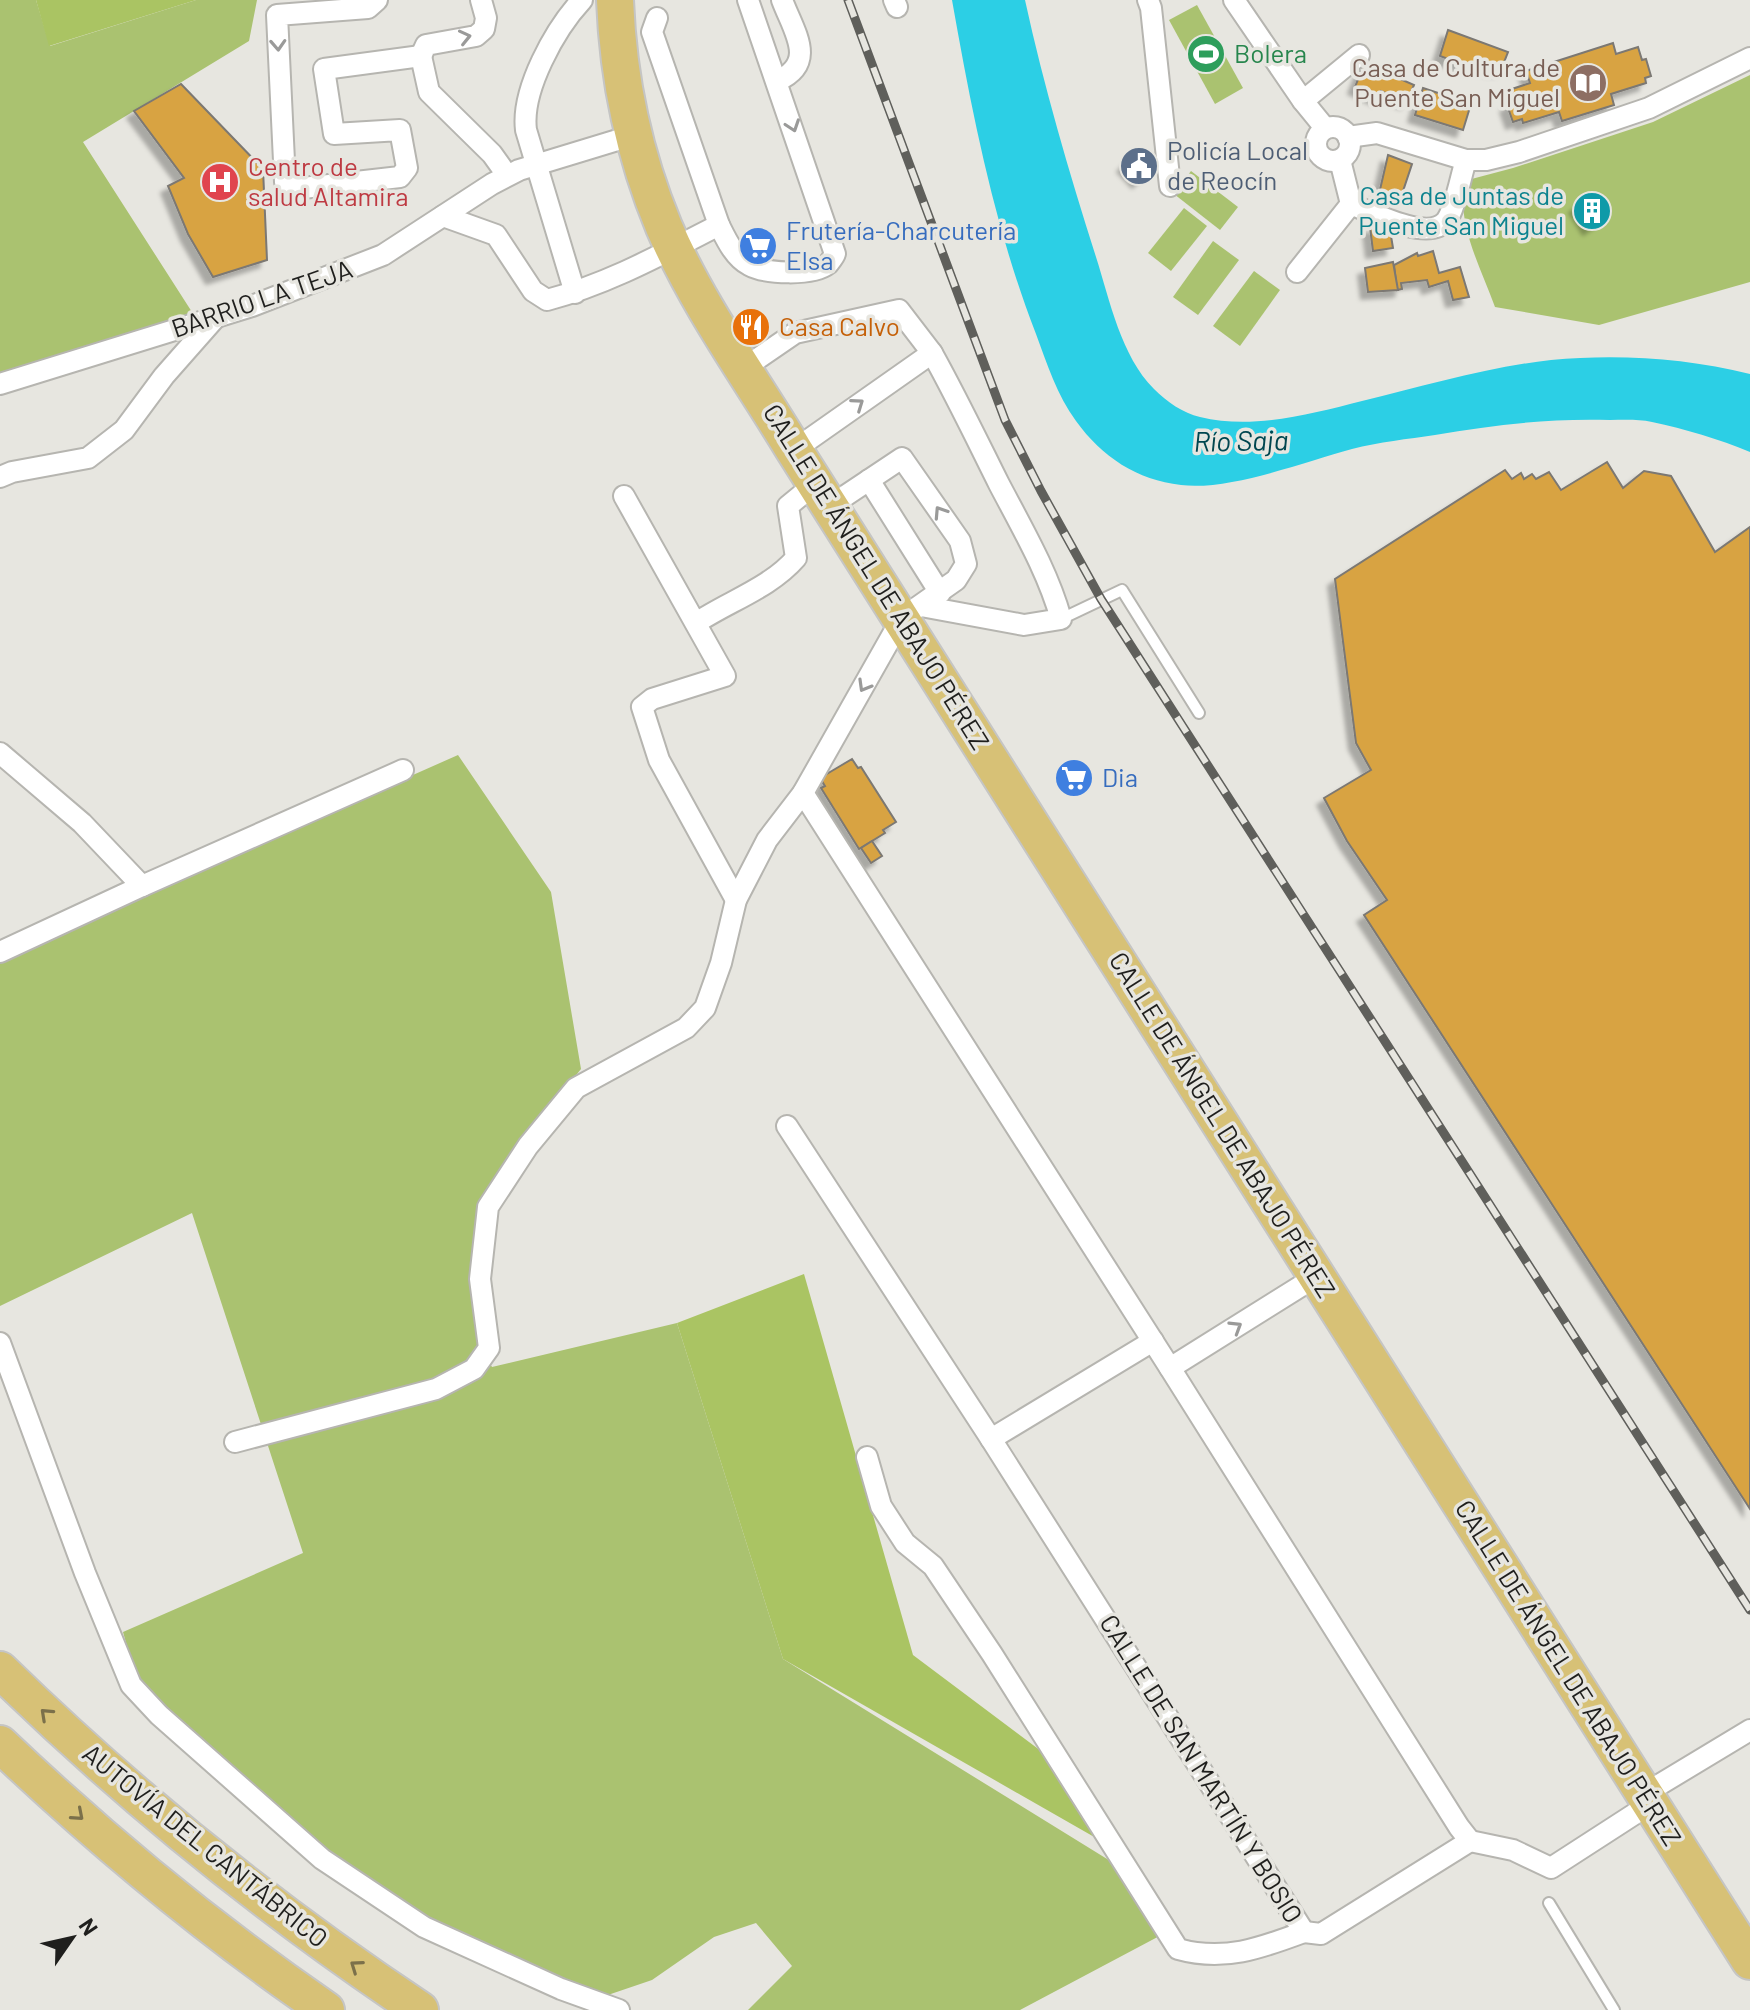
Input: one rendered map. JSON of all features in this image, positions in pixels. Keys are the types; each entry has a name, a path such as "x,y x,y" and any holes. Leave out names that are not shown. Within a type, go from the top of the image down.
{"highway":[{"name":"CALLE DE ÁNGEL DE ABAJO PÉREZ","path":"615,0 626,96 634,135 655,203 696,289 823,495 912,612 1317,1276 1750,1961"},
{"name":"AUTOVÍA DEL CANTÁBRICO","path":"0,1670 124,1784 186,1836 293,1922 420,2010"},
{"name":"AUTOVÍA DEL CANTÁBRICO","path":"0,1744 125,1855 231,1941 326,2010"}],"street":[{"path":"377,0 368,8 277,15 285,182 294,189 400,177 407,168 400,130 334,134 324,69 421,56"},
{"path":"481,0 486,18 484,29 476,36 426,45 421,56 429,92 492,154 507,175"},
{"path":"575,293 524,117 544,54 582,0"},
{"path":"657,18 652,32 719,225 729,244 750,266 806,273 829,264 835,254 748,0"},
{"path":"777,81 792,74 800,63 801,51 782,0"},
{"path":"1234,0 1325,128"},
{"path":"1154,3 1170,186"},
{"path":"1303,101 1359,55"},
{"path":"1348,137 1377,133 1466,160 1486,160 1616,120 1677,95 1750,58"},
{"path":"1325,128 1338,128 1348,137 1349,150 1340,160 1327,160 1317,152 1316,138 1325,128"},
{"name":"BARRIO LA TEJA","path":"0,384 252,306 383,255 507,175 537,163 634,135"},
{"path":"1340,160 1351,204"},
{"path":"1351,204 1401,224 1428,230 1440,226 1448,219 1466,160"},
{"path":"1297,272 1351,204"},
{"path":"443,216 496,235 533,291 547,300 575,293 719,225"},
{"path":"744,368 795,333 899,310 932,353 1031,546 1061,619 1024,625 912,612"},
{"path":"0,477 88,458 124,430 164,376 216,317"},
{"path":"794,450 932,353"},
{"path":"235,1442 436,1389 474,1369 489,1348 480,1279 488,1207 528,1146 576,1088 686,1028 705,1008 721,963 736,900 767,840 803,793 912,612 948,587 966,564 960,541 902,458 869,480 788,506 796,558 781,575 696,623"},
{"path":"869,480 948,587"},
{"path":"624,496 725,676 652,699 642,707 659,760 736,900"},
{"path":"0,753 82,823 142,886"},
{"path":"0,952 403,770"},
{"path":"803,793 1470,1841 1513,1850 1551,1868 1750,1730"},
{"name":"CALLE DE SAN MARTÍN Y BOSIO","path":"787,1126 991,1439 1304,1932 1253,1952 1200,1955 1178,1949 933,1566 905,1543 881,1506 867,1457"},
{"path":"1170,1368 1317,1276"},
{"path":"991,1439 1153,1341"},
{"path":"0,1343 85,1573 131,1685 140,1695 247,1795 322,1859 424,1927 561,1989 619,2010"},
{"path":"1304,1932 1321,1934 1470,1841"}],"lane":[{"path":"1061,619 1122,590 1199,713"},
{"path":"1549,1903 1614,2010"}],"green space":[{"path":"0,0 36,0 50,46 196,0 257,0 249,41 83,142 199,323 0,384"},
{"path":"36,0 196,0 49,46"},
{"name":"Bolera","path":"1197,5 1243,88 1215,104 1169,20"},
{"path":"1750,75 1750,282 1599,325 1495,307 1467,229 1464,181 1653,122"},
{"path":"1191,171 1238,207 1220,230 1174,194"},
{"path":"1184,208 1207,226 1171,271 1148,253"},
{"path":"1213,241 1239,260 1198,315 1173,297"},
{"path":"1254,271 1280,290 1240,346 1213,326"},
{"path":"458,755 551,892 581,1069 526,1138 476,1212 471,1288 477,1341 492,1367 677,1323 783,1659 1133,1875 1167,1932 1020,2010 748,2010 792,1966 756,1923 714,1937 652,1980 602,1997 426,1919 361,1879 275,1810 137,1682 123,1632 303,1553 192,1213 0,1306 0,958"},
{"path":"804,1274 913,1655 1053,1760 1117,1850 783,1659 677,1323"}],"water":[{"name":"Río Saja","path":"952,0 1025,0 1076,193 1118,327 1143,376 1159,394 1181,410 1220,421 1282,419 1527,363 1576,358 1651,359 1701,364 1750,374 1750,452 1702,435 1647,421 1566,420 1500,425 1373,444 1221,484 1200,486 1165,482 1122,465 1097,445 1076,421 1044,357 996,211 976,127"}],"building":[{"path":"1448,30 1508,52 1501,70 1479,64 1478,67 1464,65 1440,56"},
{"name":"Casa de Cultura de Puente San Miguel","path":"1613,43 1616,54 1638,47 1651,76 1645,78 1646,83 1611,94 1614,105 1562,121 1559,112 1523,123 1522,119 1513,122 1507,105 1513,103 1509,90 1530,83 1526,71"},
{"path":"1365,62 1381,69 1380,73 1414,85 1407,102 1381,91 1379,98 1355,87"},
{"name":"Centro de salud Altamira","path":"181,84 263,169 267,260 213,277 188,234 168,186 184,178 134,111"},
{"path":"1423,88 1471,104 1463,130 1415,115"},
{"name":"Policía Local de Reocín","path":"1139,150 1154,167 1139,181 1124,165"},
{"path":"1388,155 1412,164 1400,200 1379,194"},
{"name":"Casa de Juntas de Puente San Miguel","path":"1594,194 1608,215 1590,228 1576,206"},
{"path":"1389,224 1393,248 1373,251 1370,227"},
{"path":"1433,251 1439,273 1460,267 1469,297 1453,300 1448,281 1429,287 1427,280 1401,283 1402,289 1397,290 1394,265 1417,253 1418,256"},
{"path":"1393,262 1398,290 1368,292 1365,268"},
{"path":"1607,462 1623,488 1644,471 1671,476 1715,552 1750,527 1750,1509 1364,915 1387,900 1347,841 1324,798 1371,770 1356,743 1335,579 1505,470 1512,479 1521,473 1524,479 1532,474 1536,479 1549,472 1561,490"},
{"path":"852,759 858,768 861,767 896,822 883,830 885,833 859,849 821,788 825,786 820,778"},
{"path":"872,841 882,856 871,863 861,848"}],"railway":[{"path":"848,0 1005,420 1101,599 1750,1610"}],"place":[{"name":"Bolera","path":"1206,54"},
{"name":"Casa de Cultura de Puente San Miguel","path":"1588,83"},
{"name":"Policía Local de Reocín","path":"1139,166"},
{"name":"Centro de salud Altamira","path":"220,182"},
{"name":"Casa de Juntas de Puente San Miguel","path":"1592,211"},
{"name":"Frutería-Charcutería Elsa","path":"758,246"},
{"name":"Casa Calvo","path":"751,327"},
{"name":"Dia","path":"1074,778"}]}
